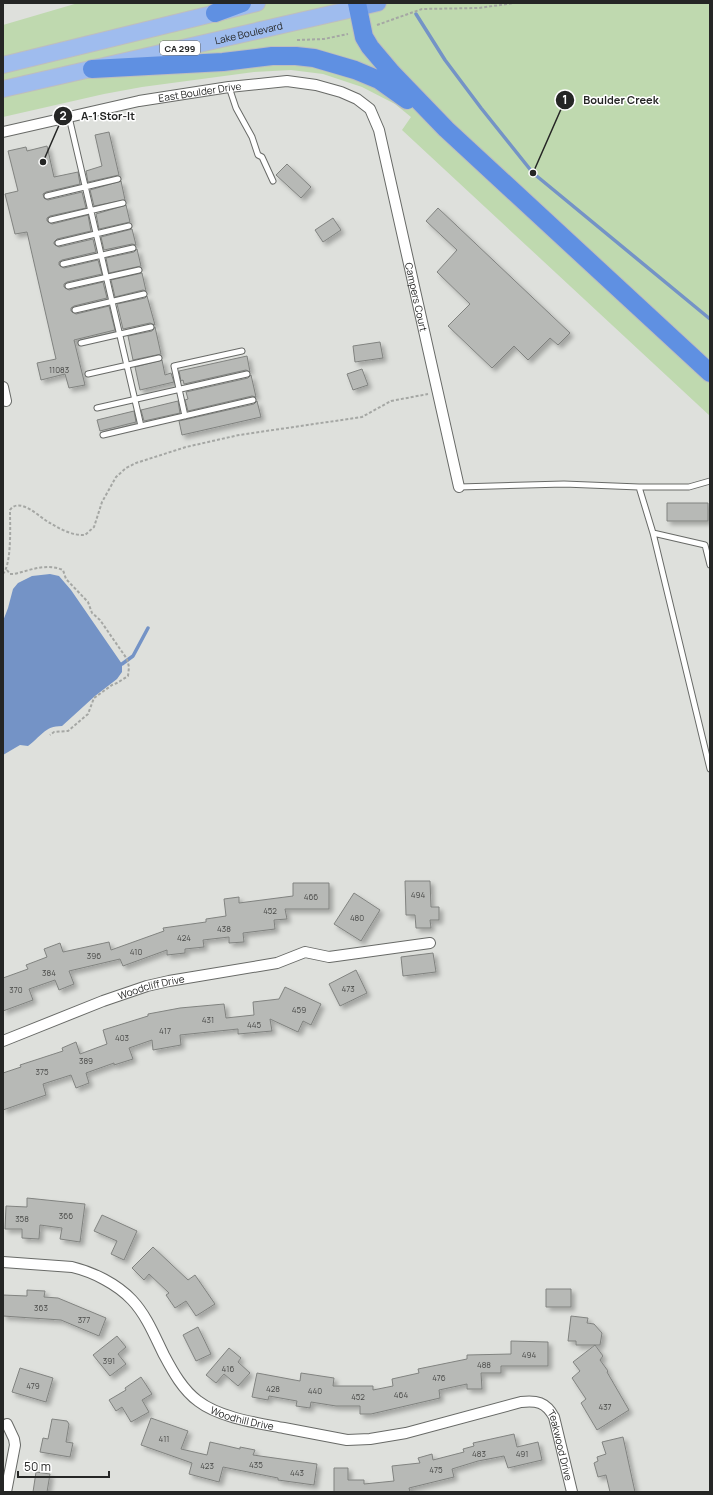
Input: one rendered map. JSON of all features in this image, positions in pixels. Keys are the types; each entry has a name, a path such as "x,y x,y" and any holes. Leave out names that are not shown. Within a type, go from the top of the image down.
{"highway":[{"path":"215,13 242,3"},
{"name":"Lake Boulevard","path":"357,5 378,3"},
{"path":"357,5 362,29 370,48 446,129 710,373"},
{"path":"92,69 223,62 272,56 314,58 337,64 379,80 446,129"}],"main road":[{"name":"CA 299","path":"3,65 258,3"},
{"name":"Lake Boulevard","path":"3,89 357,5"}],"street":[{"name":"East Boulder Drive","path":"3,132 140,100 229,87 287,81 316,85 349,95 370,109"},
{"name":"Campers Court","path":"370,109 377,122 381,137 459,487"},
{"path":"3,387 6,401"},
{"name":"Woodcliff Drive","path":"3,1041 78,1010 147,986 277,963 305,952 329,958 430,943"},
{"name":"Woodhill Drive","path":"3,1262 72,1267 83,1270 116,1288 132,1300 140,1310 172,1371 190,1394 199,1402 217,1411 245,1420 347,1440 358,1440 406,1434 521,1402 531,1401 542,1403"},
{"name":"Teakwood Drive","path":"542,1403 554,1417 572,1492"},
{"path":"6,1492 15,1445 7,1424"}],"lane":[{"path":"229,87 236,108 252,137 258,155 262,157 273,180"},
{"path":"68,116 141,426"},
{"path":"47,196 118,179"},
{"path":"51,220 123,203"},
{"path":"58,243 129,226"},
{"path":"63,264 133,248"},
{"path":"68,286 139,270"},
{"path":"75,310 144,294"},
{"path":"81,343 151,327"},
{"path":"185,416 174,366 242,351"},
{"path":"88,374 159,358"},
{"path":"97,408 247,374"},
{"path":"104,435 253,400"},
{"path":"459,487 564,484 639,488 690,487 710,481"},
{"path":"639,488 653,533 710,768"},
{"path":"653,533 705,545 710,565"}],"path":[{"path":"372,26 422,9 478,8 514,3"},
{"path":"295,40 319,40 345,35"},
{"path":"3,574 6,570 9,550 10,510 16,505 33,510 51,524 74,534 85,535 94,527 102,502 116,477 126,468 136,463 186,447 239,435 362,417 391,401 438,393"},
{"path":"6,570 10,574 46,566 63,570 66,579 88,602 92,613 100,620 127,658 129,667 128,676 94,698 88,714 68,731 54,732 50,735"}],"green space":[{"path":"78,3 710,3 710,416 402,130 411,117 395,104 362,87 323,74 291,70 254,72 142,87 3,117 3,25"}],"water":[{"path":"50,574 59,576 71,590 122,664 122,672 117,679 95,696 62,726 51,728 28,746 20,745 3,755 3,621 13,589 18,583 32,576"}],"building":[{"path":"109,132 119,175 88,182 86,171 102,166 95,135"},
{"path":"47,146 54,177 78,172 80,184 46,192 43,194 44,198 48,200 82,192 86,208 50,216 47,218 47,221 52,224 88,215 91,231 57,239 54,244 59,247 93,239 96,252 62,260 59,262 59,265 64,268 98,260 102,274 67,282 64,284 64,287 69,290 103,282 107,298 74,306 71,308 71,311 76,314 109,306 115,330 74,340 85,385 69,388 65,374 41,380 37,363 56,359 27,232 15,234 5,194 18,191 8,151 26,147 27,151"},
{"path":"287,164 311,187 301,198 276,175"},
{"path":"121,181 125,200 94,206 90,190"},
{"path":"126,205 130,222 99,229 96,214"},
{"path":"438,208 570,333 558,345 550,338 528,360 514,346 492,368 448,326 470,304 437,272 457,250 426,221"},
{"path":"333,218 341,230 323,242 315,230"},
{"path":"132,229 136,245 132,244 104,250 101,237"},
{"path":"137,249 141,266 109,273 106,258 134,252"},
{"path":"142,273 146,291 143,290 115,297 111,280"},
{"path":"147,296 155,325 150,323 123,329 117,304 145,298"},
{"path":"155,327 161,354 133,360 128,336 152,331"},
{"path":"380,342 383,358 355,362 353,346"},
{"path":"247,356 250,372 246,370 184,384 183,380 181,381 179,371"},
{"path":"162,360 165,375 171,373 174,382 140,390 135,367"},
{"path":"362,369 368,385 353,390 347,374"},
{"path":"251,375 256,397 252,396 188,411 185,400 188,399 186,392 248,378"},
{"path":"178,401 180,413 144,421 141,410"},
{"path":"257,401 261,417 182,435 179,421 254,404"},
{"path":"134,411 136,422 100,431 97,420"},
{"path":"667,503 708,503 708,521 667,521"},
{"path":"405,881 430,881 431,907 439,907 439,920 430,920 431,928 416,928 415,915 406,915"},
{"path":"293,883 329,883 329,909 285,909 287,919 274,920 275,929 243,933 244,942 229,943 229,937 203,940 204,947 185,949 185,953 167,955 167,950 123,966 120,959 69,971 74,984 59,990 55,980 29,989 33,1000 3,1011 3,978 28,969 26,965 47,957 44,949 60,943 63,952 109,942 111,950 164,931 163,928 206,922 206,919 226,916 224,899 239,897 239,903 293,896"},
{"path":"354,893 380,910 361,941 334,924"},
{"path":"433,953 436,972 403,976 401,957"},
{"path":"356,970 367,993 340,1006 329,984"},
{"path":"285,987 321,1004 311,1025 303,1021 298,1032 270,1019 272,1031 238,1034 238,1029 180,1035 181,1045 153,1050 152,1040 129,1048 133,1059 114,1065 114,1063 86,1073 89,1083 76,1088 71,1075 43,1084 46,1095 3,1110 3,1073 21,1067 20,1065 63,1051 62,1048 76,1042 80,1054 107,1044 103,1030 148,1016 148,1014 180,1008 224,1004 226,1018 254,1015 253,1002 279,999"},
{"path":"27,1198 85,1204 80,1242 60,1239 62,1228 40,1225 39,1239 22,1238 22,1229 5,1229 6,1206 27,1207"},
{"path":"102,1215 137,1231 124,1260 111,1254 117,1241 94,1231"},
{"path":"153,1247 188,1280 195,1275 215,1304 196,1316 186,1301 175,1308 166,1295 169,1293 149,1274 144,1280 132,1268"},
{"path":"546,1289 571,1289 571,1307 546,1307"},
{"path":"27,1290 45,1291 44,1297 58,1298 106,1318 99,1336 61,1320 3,1316 3,1295 27,1296"},
{"path":"571,1316 588,1318 587,1323 594,1324 602,1333 600,1345 576,1345 576,1341 568,1341"},
{"path":"198,1327 211,1354 196,1361 183,1335"},
{"path":"117,1336 126,1347 118,1354 126,1364 110,1376 93,1355"},
{"path":"511,1341 548,1342 548,1366 501,1366 501,1373 481,1373 482,1389 467,1389 467,1384 439,1390 440,1398 371,1414 360,1414 360,1406 336,1406 311,1402 310,1408 296,1406 297,1401 269,1396 268,1400 252,1397 257,1373 300,1381 301,1373 334,1378 333,1386 373,1386 373,1390 393,1386 392,1379 419,1373 418,1369 467,1359 467,1355 511,1354"},
{"path":"595,1345 603,1356 600,1360 608,1371 607,1372 629,1410 597,1430 581,1403 586,1399 572,1378 580,1371 573,1362"},
{"path":"229,1348 241,1358 238,1362 250,1373 238,1386 224,1374 216,1383 206,1375"},
{"path":"20,1368 53,1378 46,1402 12,1392"},
{"path":"141,1377 152,1394 142,1400 149,1412 131,1422 122,1407 116,1411 109,1400 126,1390 125,1388"},
{"path":"151,1418 188,1431 181,1449 207,1455 210,1442 240,1449 240,1447 255,1450 253,1455 317,1464 314,1485 278,1480 278,1478 223,1467 219,1482 189,1474 192,1463 141,1445"},
{"path":"52,1419 67,1421 69,1424 66,1442 73,1443 70,1457 40,1452 43,1438 48,1439"},
{"path":"514,1434 517,1447 538,1442 542,1460 508,1468 504,1456 478,1461 452,1469 454,1477 409,1488 410,1492 334,1492 334,1468 348,1468 348,1480 364,1480 364,1484 394,1481 392,1466 420,1463 418,1458 432,1454 433,1460 464,1452 463,1449 474,1446 473,1443"},
{"path":"623,1437 635,1492 610,1492 606,1475 598,1477 594,1463 598,1461 597,1457 606,1454 602,1442"},
{"path":"36,1472 50,1474 47,1492 33,1492"}],"waterway":[{"path":"416,14 445,60 533,173 710,319"},
{"path":"122,664 133,656 148,628"}],"place":[{"name":"A-1 Stor-It","path":"43,162"},
{"name":"Boulder Creek","path":"533,173"}]}
